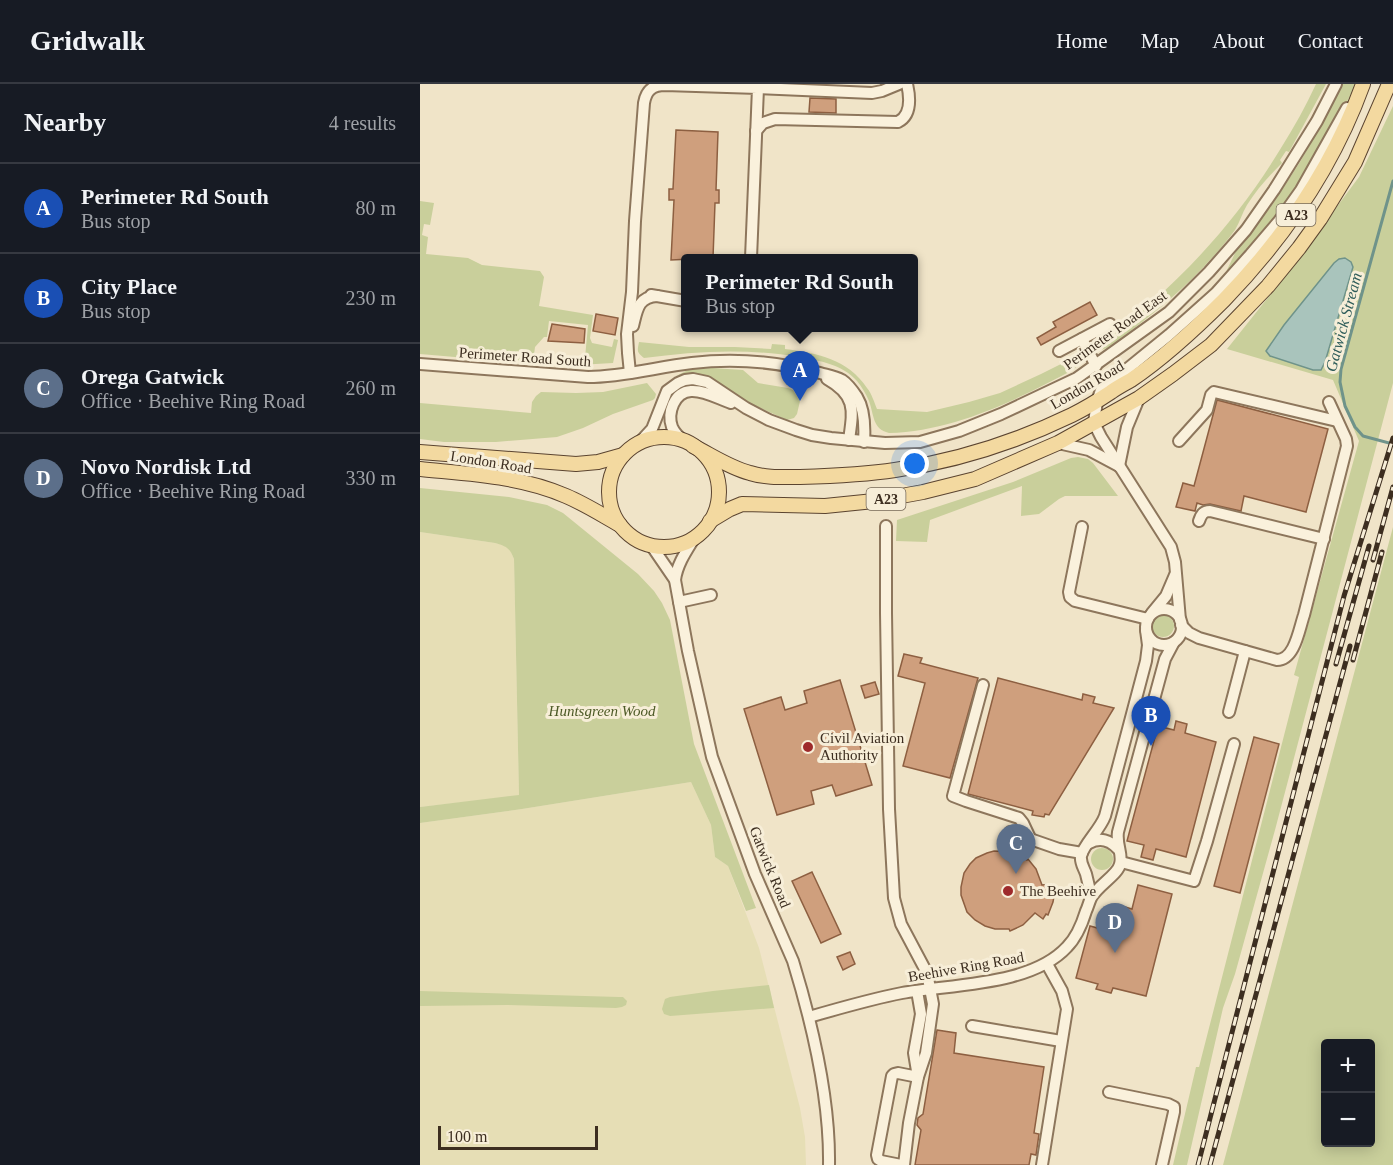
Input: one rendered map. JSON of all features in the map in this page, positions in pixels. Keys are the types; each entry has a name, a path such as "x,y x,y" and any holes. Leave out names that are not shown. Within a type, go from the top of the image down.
{"main road":[{"name":"London Road","path":"689,443 741,470 758,475 776,477 863,475 924,466 1008,443 1073,414 1131,380 1178,344 1257,264 1290,223 1313,187 1350,117 1361,84"},
{"name":"A23","path":"710,521 730,508 742,504 825,506 874,501 975,479 1058,443 1139,398 1210,345 1268,286 1299,248 1355,162 1389,84"},
{"path":"662,437 675,438 689,443 709,459 717,475 717,504 710,521 695,537 673,546 651,545 627,533 614,515 610,504 609,486 615,466 623,455 640,442 662,437"},
{"name":"London Road","path":"420,452 576,464 598,462 623,455"},
{"name":"London Road","path":"420,469 484,476 537,486 566,496 620,525"}],"street":[{"path":"630,373 628,332 644,103 647,93 654,86 665,84 872,93 899,84"},
{"path":"756,131 763,123 775,119 898,122 906,117 908,112 907,84"},
{"name":"Perimeter Road East","path":"640,442 654,426 667,391 678,383 693,379 707,382 769,420 807,434 885,444 920,442 959,431 1046,394 1096,366 1169,312 1209,272 1246,230 1274,190 1322,112 1335,84"},
{"path":"750,254 758,88"},
{"path":"632,292 681,300"},
{"path":"628,349 639,305 646,298 657,296"},
{"path":"1059,351 1110,324"},
{"path":"1082,339 1096,366"},
{"name":"Perimeter Road South","path":"420,364 574,377 608,377 704,362 770,363 813,371 844,382 854,392 860,403 864,442"},
{"name":"Perimeter Road South","path":"770,363 820,376 833,382 848,399 852,408 849,441"},
{"name":"Perimeter Road East","path":"689,443 674,431 670,416 675,400 686,392 697,392 746,408"},
{"path":"1179,441 1207,410 1214,392 1338,422"},
{"path":"1119,466 1127,427 1139,398"},
{"path":"1097,401 1094,423 1169,543 1174,556 1181,622 1181,633 1165,659 1118,832 1121,862 1194,881 1234,744"},
{"path":"1204,640 1189,633 1174,612 1166,609 1155,611 1148,622 1148,636 1156,644 1166,645 1175,640 1190,638 1283,660 1295,643 1347,446 1329,402"},
{"path":"1058,443 1089,450 1119,466"},
{"path":"1199,521 1204,513 1210,511 1324,539"},
{"path":"886,526 889,809 894,898 900,924 929,977 933,1004 926,1053 918,1077 903,1165 881,1161 878,1157 892,1078 896,1074 918,1077"},
{"path":"1082,527 1069,592 1070,597 1075,601 1148,622"},
{"path":"675,580 680,562 695,537"},
{"name":"Gatwick Road","path":"651,545 675,580 688,651 712,757 755,874 793,961 809,1017 824,1098 829,1165"},
{"path":"1091,897 1082,863 1084,850 1105,816 1146,661 1148,622 1169,590 1176,570"},
{"path":"679,602 711,595"},
{"path":"1229,712 1245,651"},
{"path":"984,685 953,796 1019,819 1030,838"},
{"path":"1010,832 1059,849 1084,850 1093,841 1102,840 1108,841 1118,849"},
{"name":"Beehive Ring Road","path":"809,1017 864,1001 1017,975 1047,964 1068,947 1076,935 1091,897 1117,872 1121,862"},
{"path":"1085,871 1096,879 1109,878"},
{"path":"1042,1165 1066,1015 1064,996 1047,964"},
{"path":"917,991 921,1014 914,1053 918,1077"},
{"path":"972,1026 1061,1041"},
{"path":"1109,1092 1174,1107 1162,1165"}],"shaded area":[{"path":"420,532 505,545 511,551 514,559 519,796 420,807"},
{"path":"691,782 711,825 715,857 728,866 759,948 800,1108 805,1137 806,1165 420,1165 420,823"}],"green space":[{"path":"1316,84 1326,84 1289,152 1286,151 1280,160 1282,163 1251,199 1235,230 1207,264 1176,294 1107,348 1101,350 1095,346 1137,316 1206,249 1268,169"},
{"path":"1341,84 1356,84 1286,206 1215,287 1226,272 1236,251 1272,205 1300,162"},
{"path":"1393,106 1393,383 1275,830 1235,974 1223,1008 1187,1165 1173,1165 1196,1067 1199,1067 1299,677 1294,675 1359,441 1333,380 1227,349 1359,177"},
{"path":"420,201 434,203 430,225 424,224 422,235 428,237 426,254 468,258 482,265 540,271 544,277 539,306 593,315 590,338 592,343 612,347 614,339 618,340 613,363 561,366 560,361 565,359 585,358 588,325 549,321 547,337 544,337 535,347 534,355 551,357 548,365 420,354"},
{"path":"639,342 689,347 771,349 772,344 785,345 785,349 820,355 851,370 869,390 877,409 927,412 1000,393 1081,354 1079,364 1073,370 1007,403 938,427 889,433 877,425 868,398 857,381 845,371 830,364 807,358 760,352 702,352 644,358 638,352"},
{"path":"690,369 743,370 758,383 793,390 800,401 797,414 794,418 787,420 743,400 707,377 695,373 676,376"},
{"path":"647,383 656,394 653,400 557,437 496,442 444,442 420,439 420,403 531,413 532,402 541,392 603,392"},
{"path":"1078,457 1088,459 1093,463 1118,496 1065,496 1039,514 1021,516 1022,486 930,520 927,542 896,541 897,520 1013,482"},
{"name":"Huntsgreen Wood","path":"420,488 509,497 547,505 563,513 638,574 654,591 670,620 694,744 756,908 746,911 728,866 715,857 711,825 691,782 420,823 420,807 519,795 514,559 511,552 502,545 420,532"},
{"path":"1393,527 1393,1165 1223,1165"},
{"path":"1163,615 1171,618 1174,626 1171,634 1163,637 1155,634 1152,626 1155,618"},
{"path":"1102,848 1110,851 1113,859 1110,867 1102,870 1094,867 1091,859 1094,851"},
{"path":"769,985 774,1008 670,1016 664,1014 662,1009 665,999 670,997"},
{"path":"420,991 623,997 627,1001 626,1005 616,1008 507,1005 420,1006"}],"water":[{"path":"1345,258 1351,262 1353,267 1321,370 1313,370 1270,356 1266,351 1284,325 1334,263"}],"building":[{"path":"810,98 836,99 836,113 809,112"},
{"path":"676,130 718,132 716,190 719,190 719,203 715,203 713,254 681,254 681,260 671,260 674,200 669,200 669,189 673,189"},
{"path":"1090,302 1097,315 1041,345 1037,338 1056,327 1053,322"},
{"path":"596,314 618,318 615,335 593,331"},
{"path":"552,324 585,329 584,343 548,341"},
{"path":"1217,400 1328,429 1306,512 1244,496 1241,511 1197,503 1195,511 1176,507 1183,483 1194,486"},
{"path":"904,654 922,658 920,663 978,678 950,778 903,766 925,683 898,676"},
{"path":"998,678 1082,700 1083,694 1095,697 1093,703 1114,708 1049,815 1045,814 1044,817 1032,815 1033,811 968,794"},
{"name":"Civil Aviation Authority","path":"840,680 872,785 836,796 832,785 811,791 814,804 777,815 744,709 781,697 785,710 807,703 804,691"},
{"path":"875,682 879,694 865,698 861,686"},
{"path":"1176,721 1187,724 1185,733 1216,742 1186,857 1156,849 1153,860 1141,857 1144,845 1127,841 1158,726 1174,730"},
{"path":"1254,737 1279,744 1240,893 1214,886"},
{"name":"The Beehive","path":"994,851 1012,852 1028,859 1036,869 1042,885 1052,884 1055,890 1053,902 1048,915 1046,914 1043,919 1035,913 1023,925 1010,931 985,926 967,912 961,895 964,873 976,858"},
{"path":"812,872 841,934 821,943 792,881"},
{"path":"1138,885 1172,894 1146,996 1113,988 1111,993 1096,989 1098,984 1076,978 1090,926 1112,932 1118,905 1132,909"},
{"path":"850,952 855,964 843,970 837,957"},
{"path":"937,1030 956,1033 954,1053 1044,1067 1034,1133 1039,1134 1036,1155 1031,1154 1029,1165 915,1165 921,1130 917,1125 918,1118 923,1114"}],"waterway":[{"name":"Gatwick Stream","path":"1393,181 1341,369 1340,382 1345,406 1355,427 1363,436 1393,444"}],"railway":[{"path":"1198,1165 1344,596 1393,438"},
{"path":"1373,560 1393,487"},
{"path":"1336,664 1369,546"},
{"path":"1353,660 1382,552"},
{"path":"1210,1165 1350,646"}],"place":[{"name":"Perimeter Rd South","path":"800,401"},
{"name":"City Place","path":"1151,746"},
{"name":"Civil Aviation Authority","path":"808,747"},
{"name":"Orega Gatwick","path":"1016,874"},
{"name":"The Beehive","path":"1008,891"},
{"name":"Novo Nordisk Ltd","path":"1115,953"}]}
